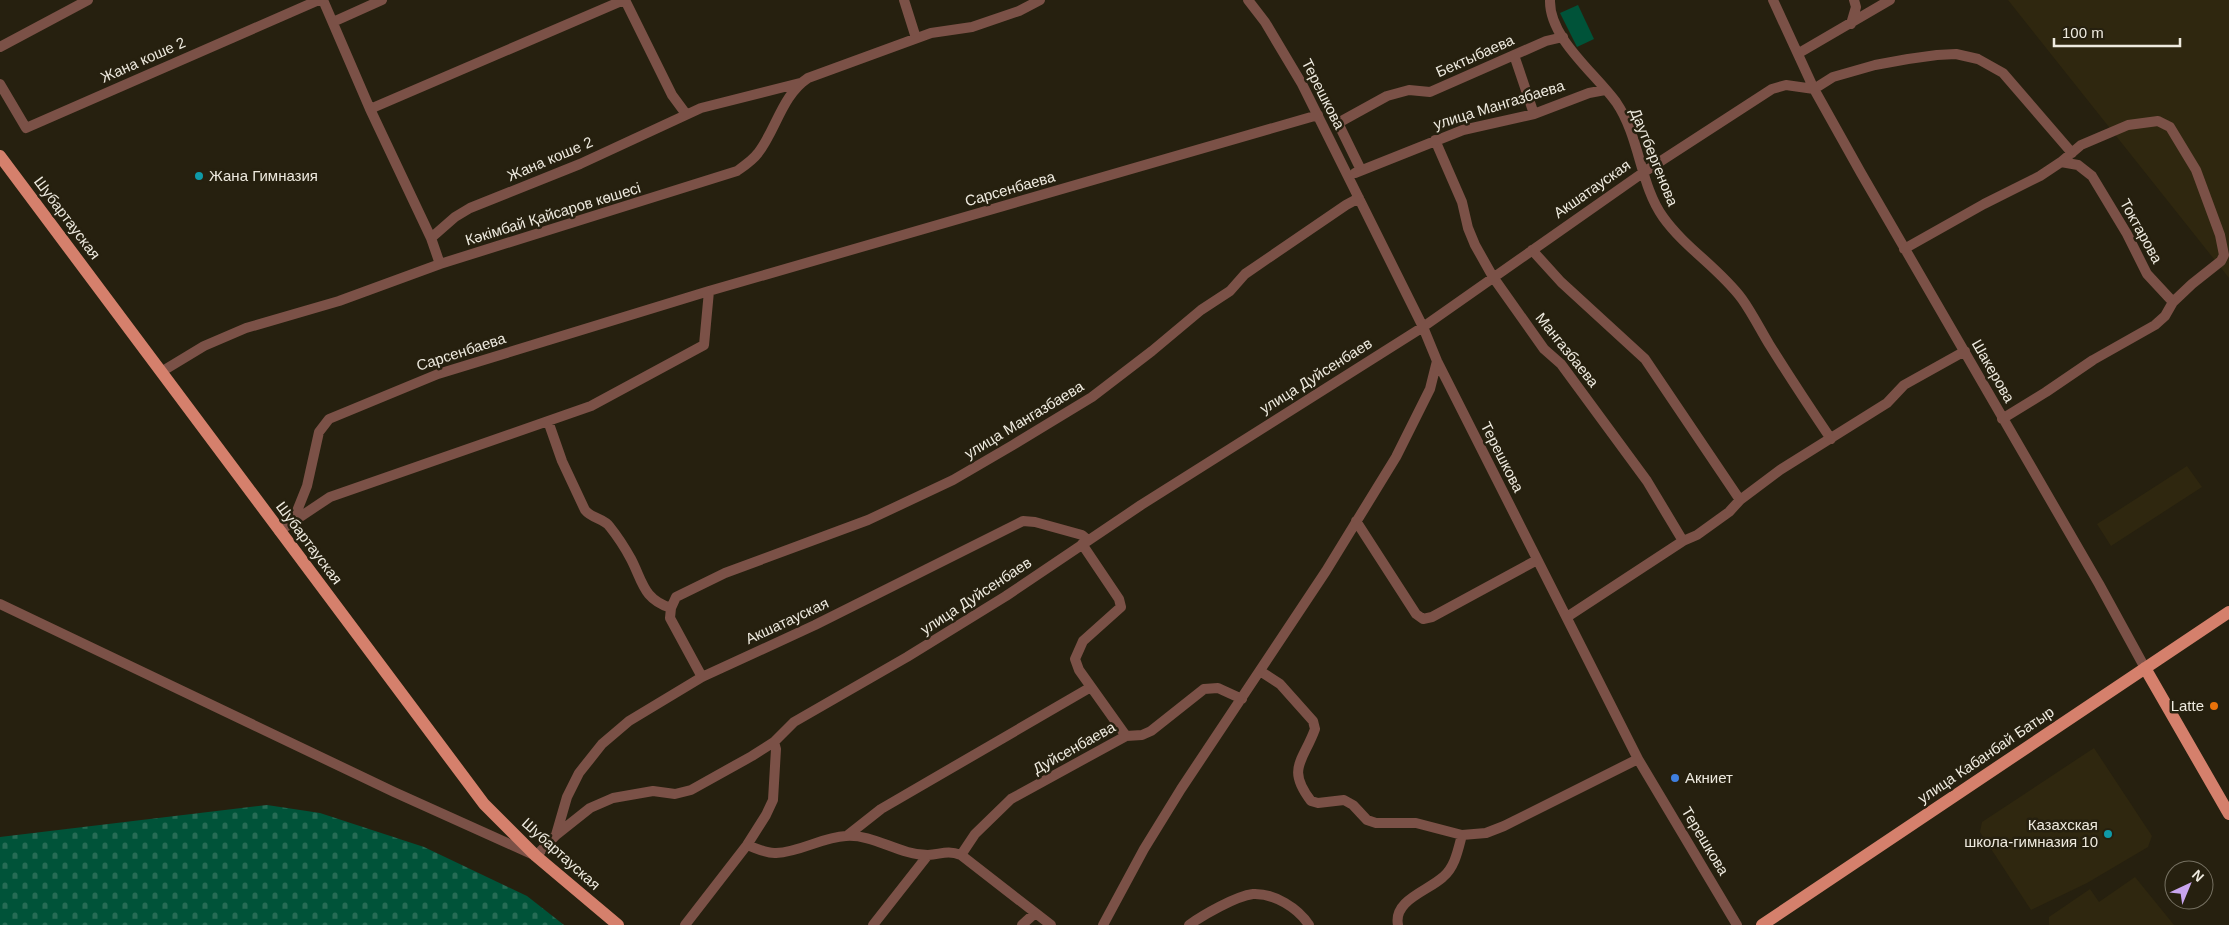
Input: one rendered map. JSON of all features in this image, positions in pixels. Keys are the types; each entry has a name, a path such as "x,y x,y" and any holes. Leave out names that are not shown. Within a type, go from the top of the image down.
{"main road":[{"name":"Шубартауская","path":"0,156 484,804 536,856 618,925"},
{"name":"улица Кабанбай Батыр","path":"1762,925 2229,612"},
{"path":"2145,668 2229,814"}],"street":[{"path":"0,47 88,0"},
{"name":"Жана коше 2","path":"0,84 26,128 319,0"},
{"path":"323,0 370,109 431,238 440,264"},
{"path":"333,22 382,0"},
{"path":"370,109 624,0 672,95 686,114"},
{"path":"904,0 916,38"},
{"path":"800,84 808,78 916,38 932,33 972,27 1018,11 1040,0"},
{"name":"Терешкова","path":"1248,0 1265,22 1290,62 1318,116 1437,361 1638,758 1737,925"},
{"name":"Даутбергенова","path":"1550,0 1550,14 1563,37 1616,103 1638,150 1649,192 1663,218 1692,249 1723,276 1743,300 1788,374 1831,439"},
{"name":"Шакерова","path":"1773,0 1814,89 1904,249 2099,584 2145,668"},
{"path":"1851,24 1856,7 1854,0"},
{"path":"1799,53 1890,0"},
{"name":"Бектыбаева","path":"1361,170 1338,123 1387,96 1409,90 1430,92 1546,41 1563,37"},
{"path":"1814,89 1833,77 1875,65 1908,59 1956,54 1978,59 2003,72 2072,153"},
{"path":"1514,55 1534,114"},
{"name":"Жана коше 2","path":"431,238 455,217 470,208 580,164 686,114 701,108 800,84"},
{"name":"Кәкімбай Қайсаров көшесі","path":"161,372 204,346 246,328 339,301 440,264 737,171 758,153 800,84"},
{"name":"Акшатауская","path":"1422,327 1644,172 1772,89 1786,85 1814,89"},
{"name":"улица Мангазбаева","path":"1348,177 1434,140 1463,130 1534,114 1589,93 1605,90"},
{"name":"Сарсенбаева","path":"293,521 307,486 319,432 328,419 438,374 709,291 1318,116"},
{"path":"1904,249 1984,204 2040,176 2081,145 2128,124 2158,121 2170,127 2181,143 2196,170 2220,235 2224,256 2221,261 2173,302 2165,316 2155,324 2093,360 2046,392 2002,418"},
{"name":"Мангазбаева","path":"1434,140 1462,202 1475,245 1494,276 1544,349 1561,364 1642,473 1683,541"},
{"name":"Токтарова","path":"2061,162 2078,165 2092,176 2127,234 2147,274 2173,302"},
{"name":"улица Мангазбаева","path":"671,608 676,597 725,573 868,520 954,480 1013,445 1092,397 1152,351 1200,310 1230,291 1245,274 1346,204 1359,198"},
{"path":"1532,250 1561,282 1646,359 1740,500"},
{"path":"279,531 330,497 592,406 704,345 709,291"},
{"name":"улица Дуйсенбаев","path":"536,856 556,835 590,808 613,798 653,791 674,794 691,790 774,742 794,722 907,657 1006,596 1085,542 1422,327"},
{"path":"1567,618 1729,512 1740,500 1780,470 1887,403 1904,385 1964,351"},
{"path":"1103,925 1144,849 1181,789 1242,699 1356,521 1413,425 1430,388 1437,361"},
{"path":"548,421 562,461 585,510 590,516 606,521 632,560 646,593 660,604 671,608 670,618 702,677"},
{"name":"Акшатауская","path":"556,835 567,797 579,773 602,744 629,721 702,677 824,620 1023,521 1035,522 1082,535 1085,542"},
{"path":"1356,521 1416,614 1423,619 1432,617 1537,560"},
{"path":"1085,542 1119,599 1121,607 1083,641 1075,659 1091,687 1126,736"},
{"path":"0,604 394,792 536,856"},
{"path":"1260,671 1280,684 1313,722 1315,729 1296,769 1297,779 1311,801 1318,803 1344,800 1354,805 1367,820 1376,823 1416,823 1462,835 1486,833 1504,826 1638,758"},
{"path":"848,836 882,809 1091,687"},
{"name":"Дуйсенбаева","path":"961,854 975,834 1011,799 1126,736 1142,735 1151,731 1204,689 1218,688 1242,699"},
{"path":"685,925 747,845 773,800 776,749 774,742"},
{"path":"1398,925 1397,914 1403,906 1444,877 1453,865 1462,835"},
{"path":"747,845 774,853 802,849 826,839 848,836 867,839 910,853 928,854 950,851 961,854 1034,914 1051,925"},
{"path":"873,925 928,854"},
{"path":"1189,925 1204,914 1252,894 1270,897 1287,904 1302,914 1310,925"},
{"path":"1022,925 1034,914"}],"shaded area":[{"path":"2008,0 2229,0 2229,278"},
{"path":"2187,466 2202,487 2111,546 2097,524"},
{"path":"2094,748 2152,836 2148,847 2087,883 2031,910 1980,832 1982,822"},
{"path":"2135,877 2174,925 2049,925 2049,917 2090,889 2099,902"}],"green space":[{"path":"1578,5 1594,39 1577,47 1560,13"},
{"path":"267,805 320,813 424,847 527,896 564,925 0,925 0,837"}],"place":[{"name":"Жана Гимназия","path":"199,176"},
{"name":"Latte","path":"2214,706"},
{"name":"Акниет","path":"1675,778"},
{"name":"Казахская школа-гимназия 10","path":"2108,834"}]}
